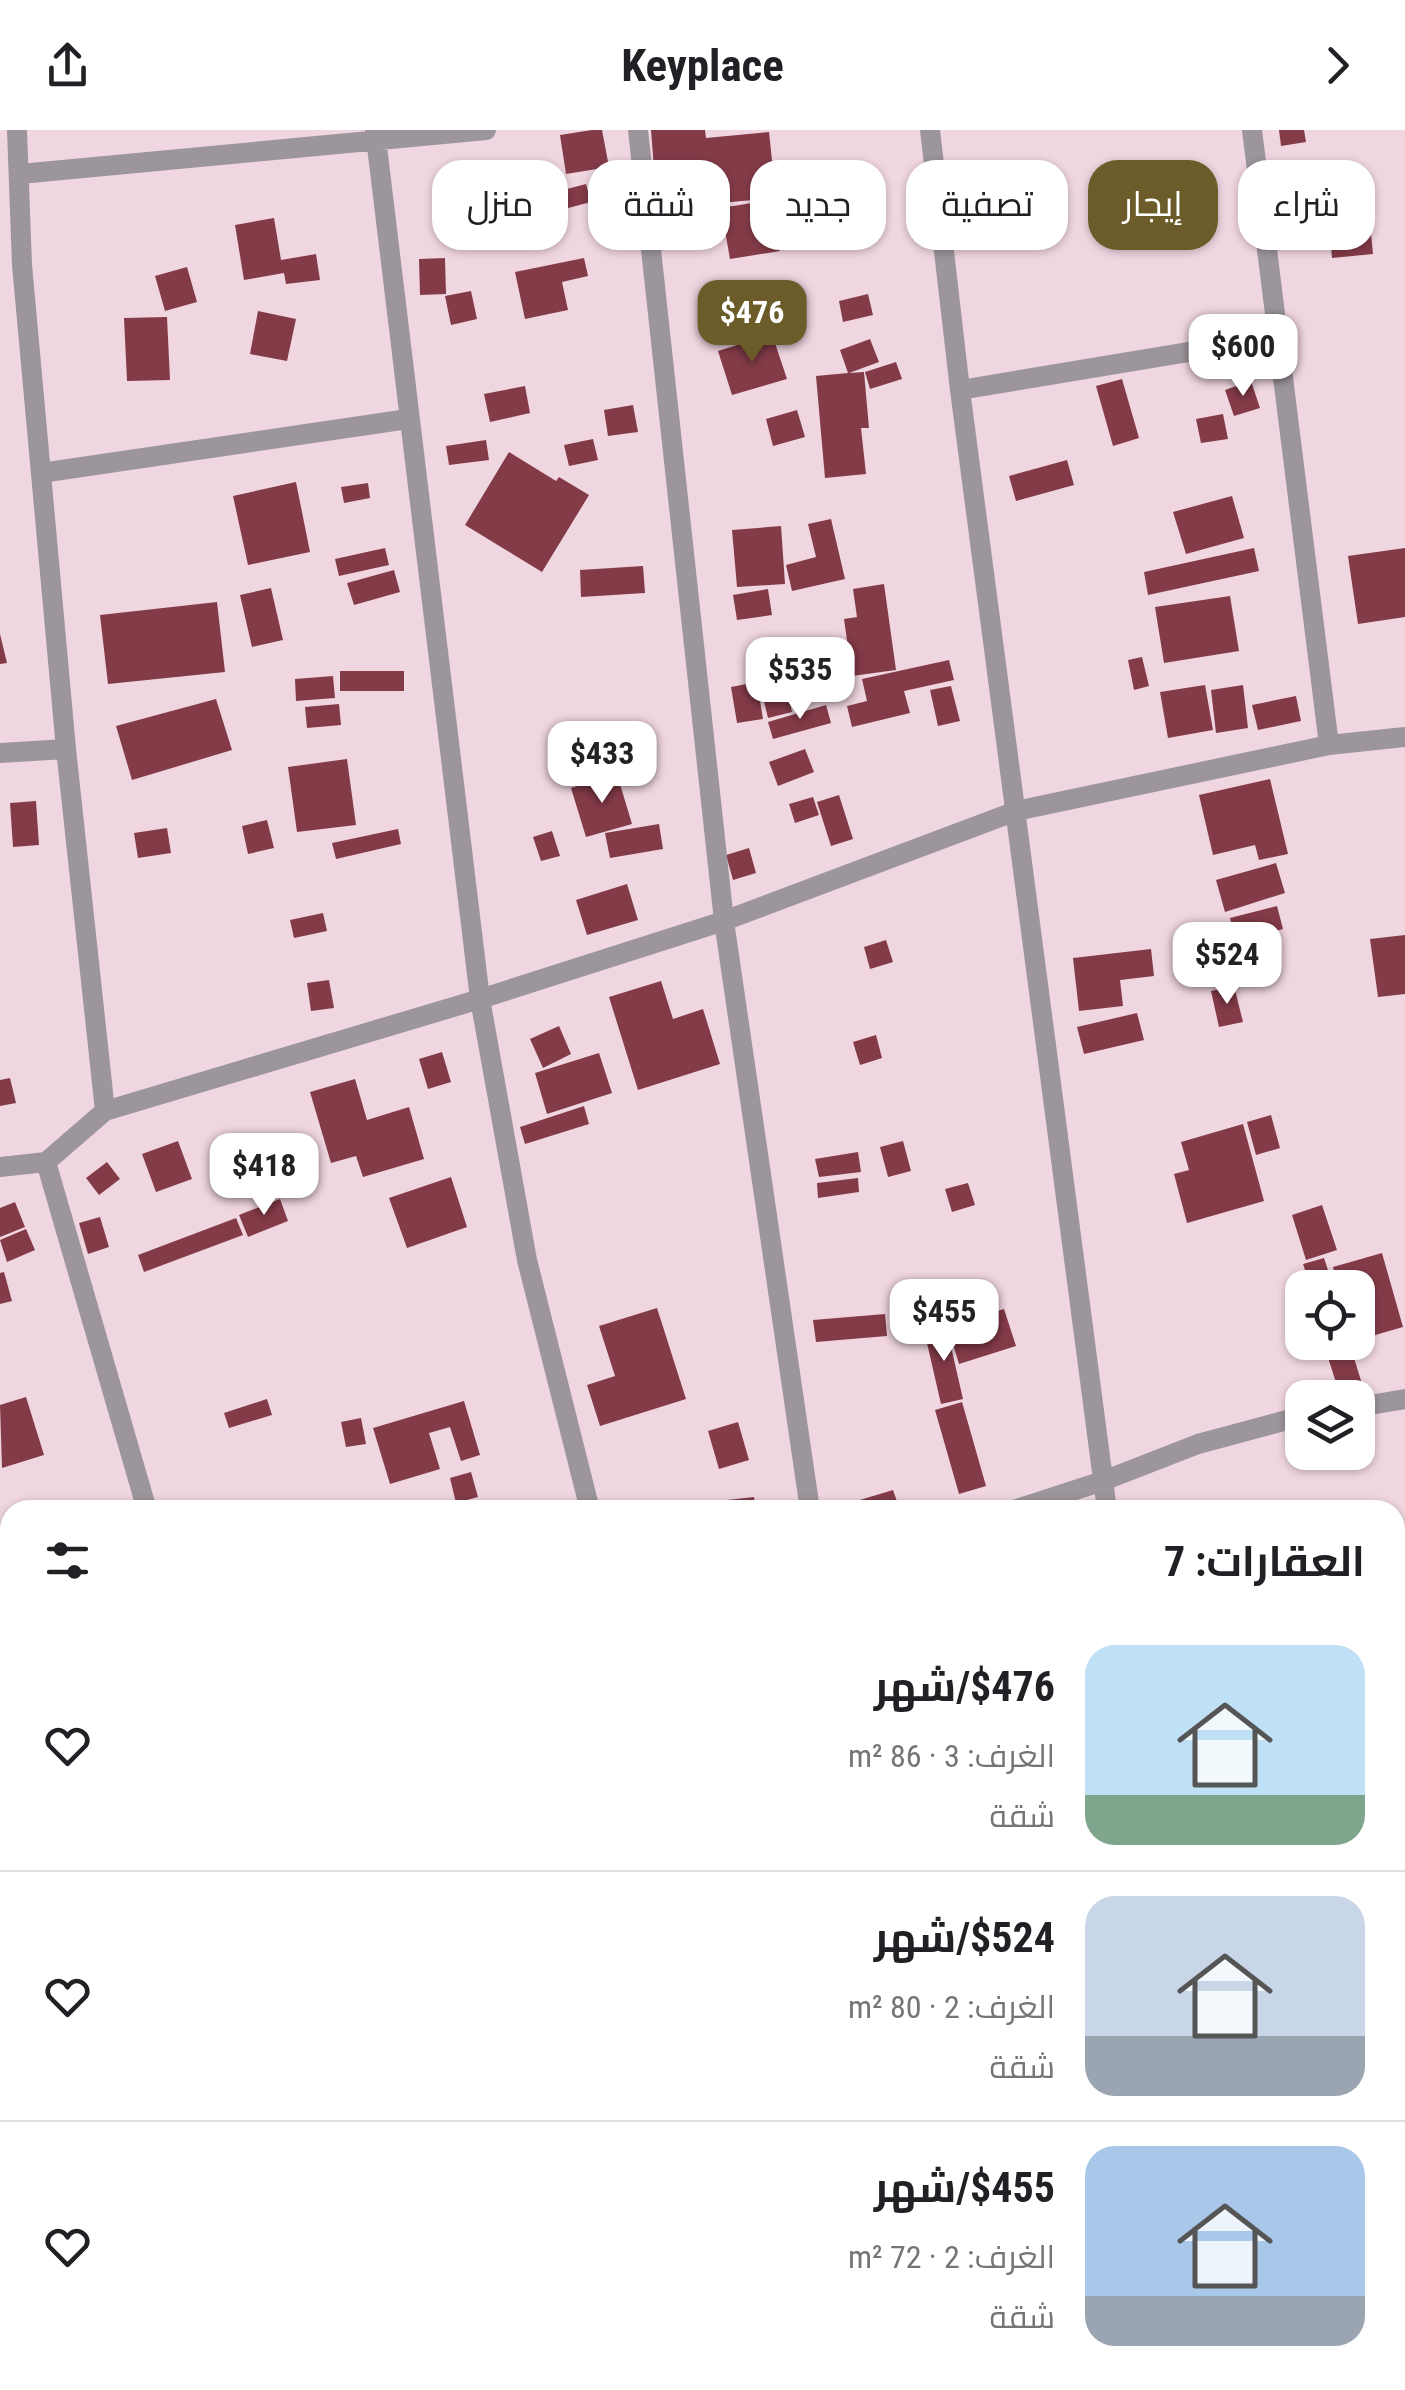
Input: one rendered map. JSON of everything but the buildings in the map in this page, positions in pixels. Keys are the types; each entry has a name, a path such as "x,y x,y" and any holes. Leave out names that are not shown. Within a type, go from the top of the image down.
{"street":[{"path":"17,130 22,265 66,749 105,1111"},
{"path":"20,174 375,134 486,130"},
{"path":"638,130 724,921 809,1500"},
{"path":"930,130 960,390 1106,1500"},
{"path":"1252,130 1328,745"},
{"path":"375,134 480,999 527,1260 587,1500"},
{"path":"0,266 22,265"},
{"path":"960,390 1279,338"},
{"path":"41,473 408,418"},
{"path":"0,1167 46,1162 105,1111 724,921 1016,811 1328,745 1405,736"},
{"path":"0,753 66,749"},
{"path":"46,1162 144,1500"},
{"path":"1375,1404 1405,1399"},
{"path":"1045,1500 1198,1444 1285,1421"}]}
